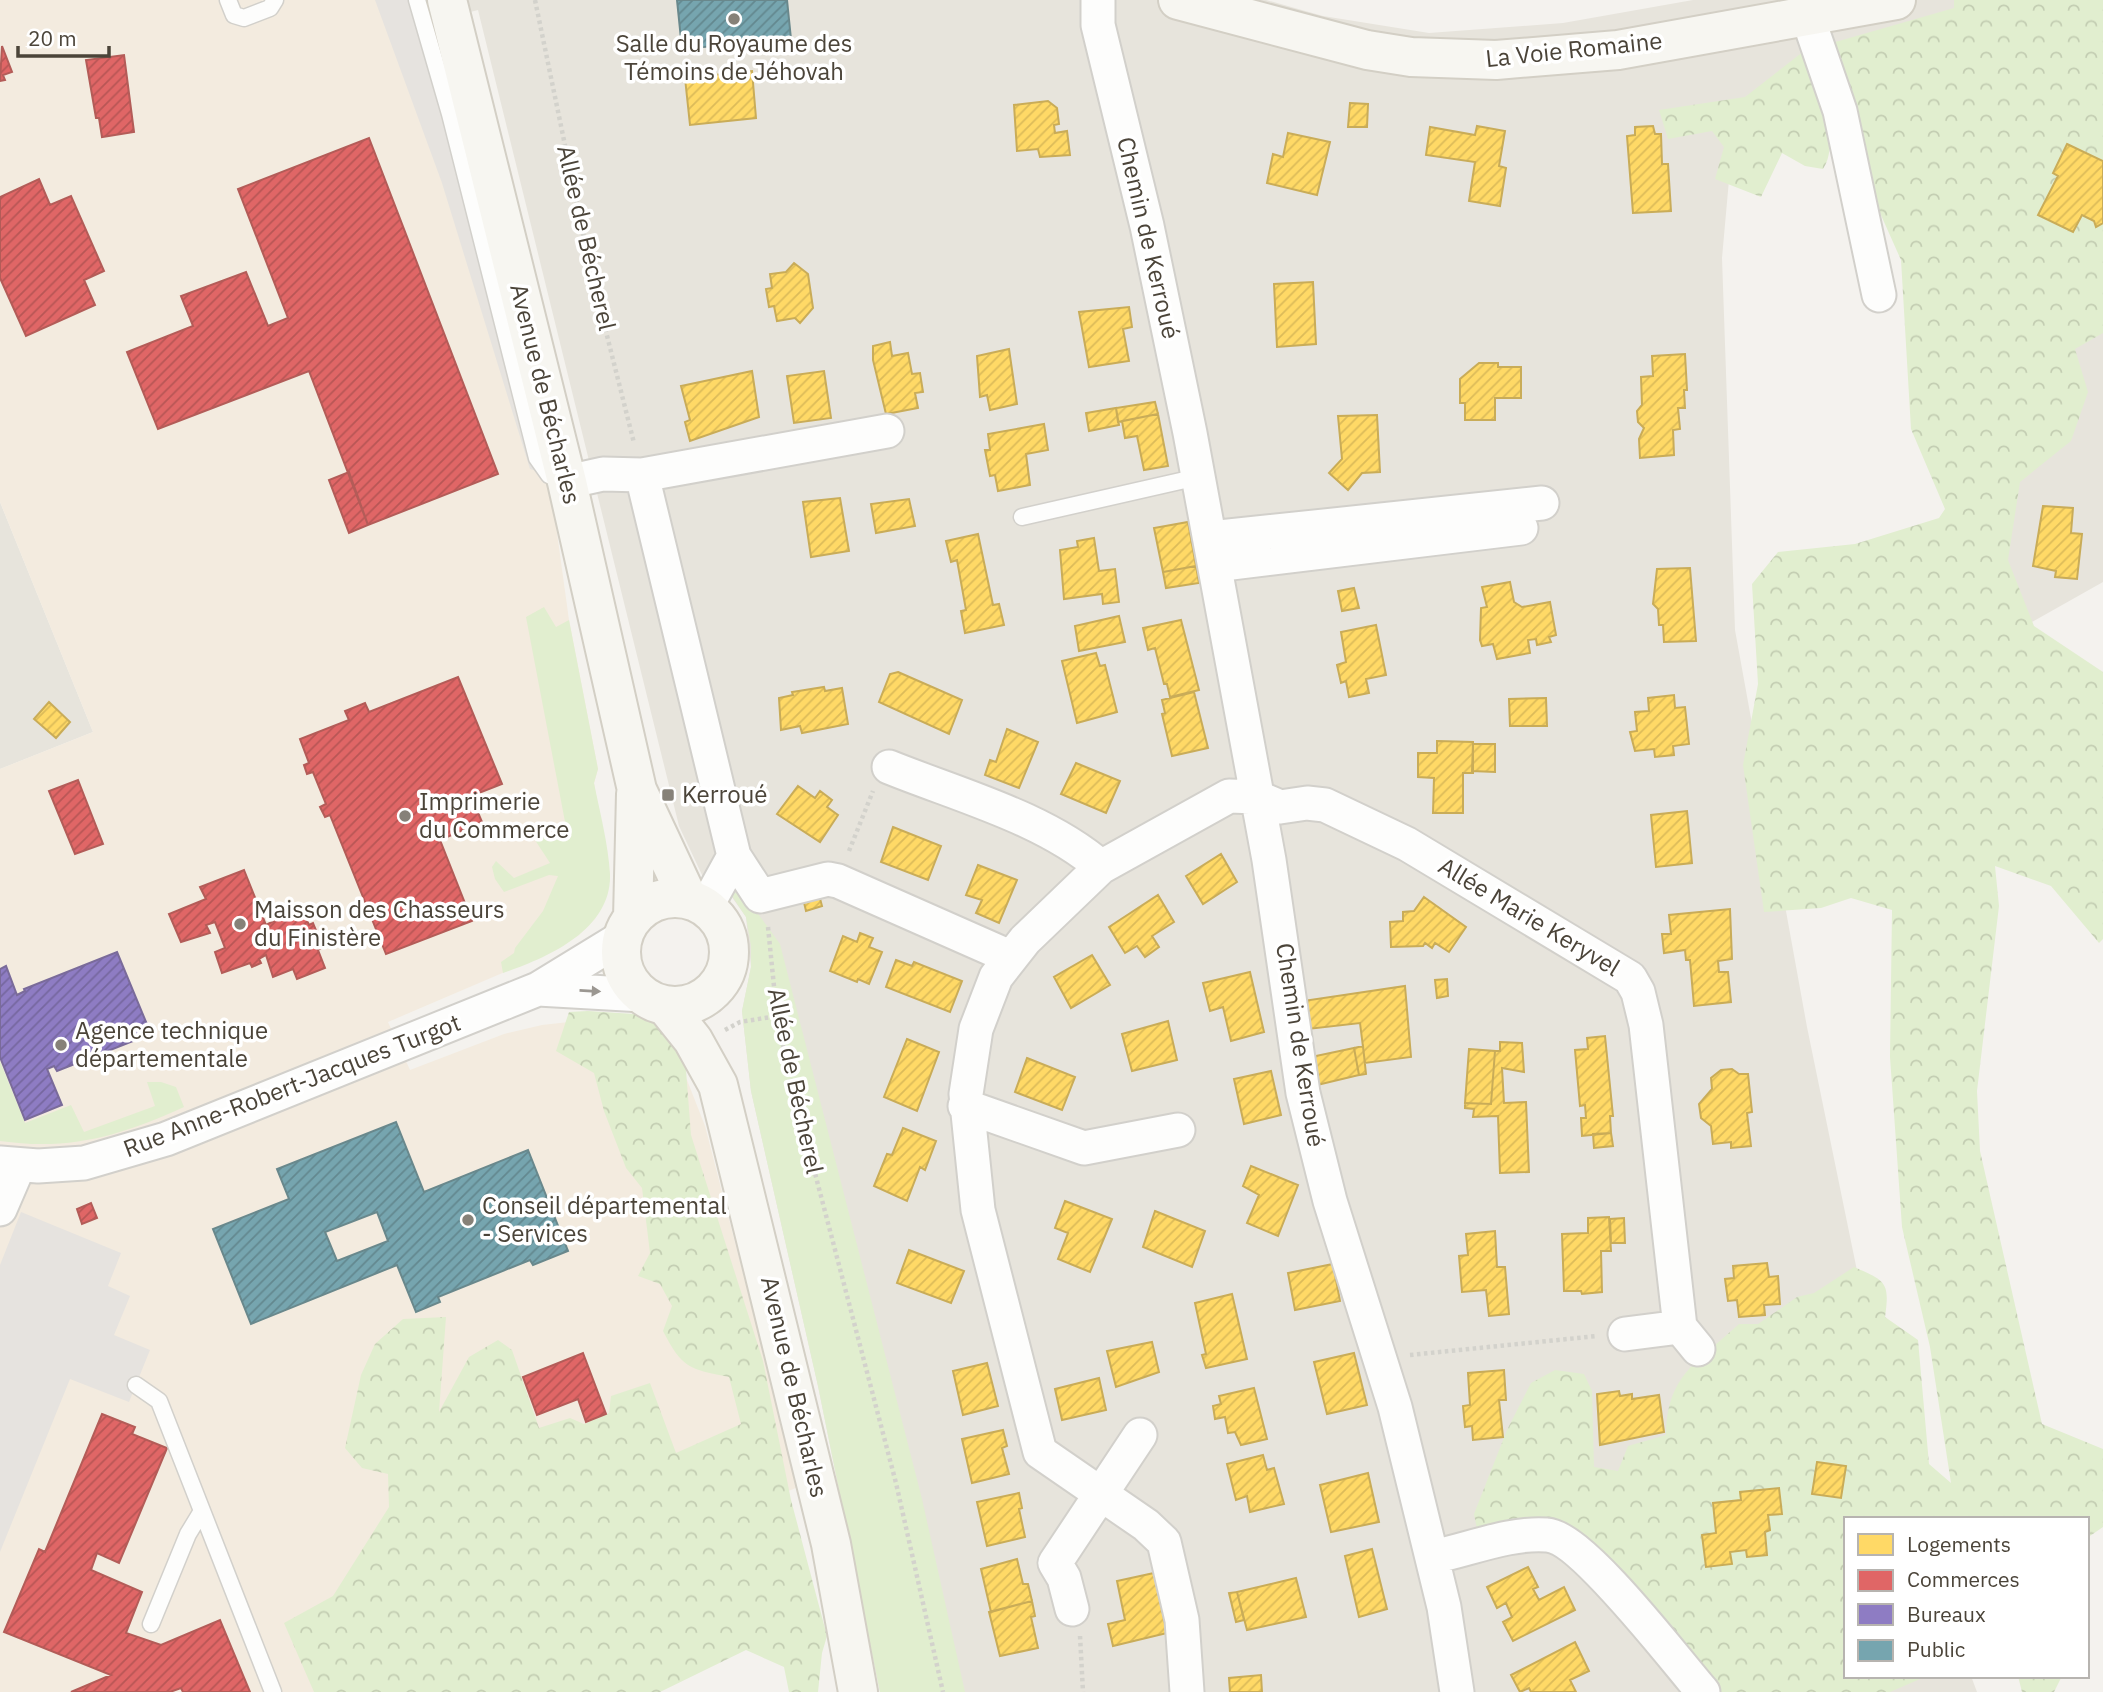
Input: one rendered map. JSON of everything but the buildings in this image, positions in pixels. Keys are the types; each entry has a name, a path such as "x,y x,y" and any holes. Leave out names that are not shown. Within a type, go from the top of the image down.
{"main road":[{"name":"Avenue de Bécharles","path":"447,0 567,482 637,790 697,903"},
{"name":"La Voie Romaine","path":"1178,0 1367,50 1454,60 1541,58 1618,50 1808,18 1896,0"},
{"name":"Avenue de Bécharles","path":"628,928 637,790"},
{"path":"657,901 697,903 721,924 729,944 729,959 717,986 694,1002 654,1000 624,969 628,928 657,901"},
{"name":"Avenue de Bécharles","path":"717,986 718,1085 831,1544 858,1692"},
{"name":"Avenue de Bécharles","path":"654,1000 693,1040 718,1085"}],"street":[{"name":"Chemin de Kerroué","path":"1098,0 1102,44 1147,226 1213,551 1279,916 1303,1093 1330,1201 1388,1381 1432,1557 1457,1692"},
{"path":"1808,18 1836,97 1878,295"},
{"path":"567,482 603,474 642,475 887,431"},
{"path":"642,475 734,856 760,896 828,879 838,881 1010,957"},
{"path":"1213,551 1542,503"},
{"path":"1213,551 1521,528"},
{"path":"889,767 1044,829 1080,850 1101,867"},
{"name":"Allée Marie Keryvel","path":"1187,1692 1185,1643 1164,1542 1146,1525 1040,1452 987,1254 978,1210 965,1105 969,1063 978,1021 996,977 1010,957 1058,906 1101,867 1219,800 1238,794 1257,797 1280,807 1307,803 1325,805 1376,827 1630,978 1638,992 1646,1025 1689,1338 1613,1335"},
{"path":"697,903 734,856"},
{"name":"Rue Anne-Robert-Jacques Turgot","path":"9,1164 84,1163 166,1139 538,989 628,928"},
{"name":"Rue Anne-Robert-Jacques Turgot","path":"538,989 654,1000"},
{"path":"965,1105 1084,1149 1178,1130"},
{"path":"0,1209 9,1164"},
{"path":"1072,1609 1065,1578 1055,1563 1098,1494 1140,1435"},
{"path":"1432,1557 1525,1536 1559,1537 1588,1560 1703,1692"}],"lane":[{"path":"228,0 234,15 244,18 270,8 275,0"},
{"path":"417,0 450,114 537,458 549,475 567,482"},
{"path":"1022,517 1198,477"},
{"path":"136,1385 159,1401 273,1692"},
{"path":"151,1624 188,1534 202,1511"}],"path":[{"name":"Allée de Bécherel","path":"535,0 592,276 642,475"},
{"path":"838,881 877,781 889,767"},
{"name":"Allée de Bécherel","path":"760,896 770,938 777,1016 813,1172 899,1495 943,1692"},
{"path":"717,1033 740,1022 777,1016"},
{"path":"1407,1355 1613,1335"},
{"path":"1072,1609 1081,1638 1083,1692"}],"shaded area":[{"path":"0,0 425,0 549,475 569,620 598,769 594,783 610,876 607,894 595,919 579,935 556,950 388,1022 410,1070 504,1034 542,1025 587,1020 669,1051 687,1080 705,1126 798,1487 325,1692 0,1692 0,769 93,732 0,502"},
{"path":"375,0 425,0 549,475 530,469 442,183"},
{"path":"425,0 1266,0 1323,16 1429,33 1563,23 1693,0 2103,0 2103,582 2014,632 1871,73 1735,113 1722,258 1735,630 1807,1027 1908,1517 1844,1517 1844,1678 1972,1678 1977,1692 880,1692 818,1386 751,1091 742,1011 751,967 746,917 729,893 703,877 679,826 478,10 431,22"},
{"path":"0,502 93,732 0,769"},
{"path":"21,1212 121,1253 108,1286 130,1296 114,1335 150,1350 129,1402 70,1379 0,1552 0,1265"}],"green space":[{"path":"1954,0 2103,0 2103,333 2075,349 2088,392 2071,441 2020,482 2008,560 2034,626 2103,672 2103,939 2099,943 2051,886 1995,866 1999,906 1977,1091 1980,1151 2042,1424 2103,1449 2103,1527 2089,1537 2089,1517 1844,1517 1844,1678 1922,1678 1890,1692 1716,1692 1588,1553 1478,1534 1474,1514 1507,1430 1531,1383 1555,1370 1584,1374 1592,1391 1594,1467 1618,1471 1628,1446 1666,1435 1672,1397 1679,1383 1698,1360 1739,1324 1758,1324 1797,1297 1814,1293 1854,1267 1883,1284 1887,1296 1885,1317 1918,1340 1929,1464 1951,1483 1930,1347 1902,1227 1890,1057 1892,910 1851,898 1821,908 1764,912 1743,765 1758,684 1752,584 1778,552 1855,544 1939,518 1945,509 1911,429 1901,260 1864,177 1837,131 1823,169 1805,166 1782,153 1761,197 1715,179 1724,147 1712,131 1668,139 1659,110 1745,97 1804,51 1954,8"},
{"path":"544,607 556,627 569,620 598,769 594,783 606,839 610,874 608,894 589,926 574,939 539,959 503,973 501,962 514,953 543,911 558,876 549,875 504,892 495,879 492,867 496,861 514,878 550,863 535,840 566,827 526,617"},
{"path":"742,892 780,944 922,1499 965,1692 880,1692 818,1386 751,1091 742,1011 751,967 751,946 746,917 730,893"},
{"path":"569,1012 634,1014 652,1020 669,1033 685,1057 691,1135 763,1361 791,1500 827,1636 822,1653 818,1692 789,1692 784,1667 746,1650 660,1692 314,1692 284,1623 333,1596 389,1507 388,1474 362,1468 345,1448 361,1375 375,1344 403,1319 446,1317 439,1412 469,1357 498,1340 512,1350 539,1428 570,1418 584,1424 609,1413 611,1396 650,1383 676,1453 741,1424 729,1377 704,1372 682,1360 663,1331 672,1306 660,1284 638,1276 650,1253 642,1188 626,1168 604,1111 594,1073 556,1051"},
{"path":"0,1061 25,1123 71,1105 84,1132 155,1106 147,1082 161,1082 176,1087 184,1107 138,1126 94,1139 49,1144 0,1141"},
{"path":"2018,1678 2061,1678 2054,1692 2022,1692"}],"place":[{"name":"Salle du Royaume des Témoins de Jéhovah","path":"734,19"},
{"name":"Kerroué","path":"668,795"},
{"name":"Imprimerie du Commerce","path":"405,816"},
{"name":"Maisson des Chasseurs du Finistère","path":"240,924"},
{"name":"Agence technique départementale","path":"61,1045"},
{"name":"Conseil départemental - Services","path":"468,1220"}]}
